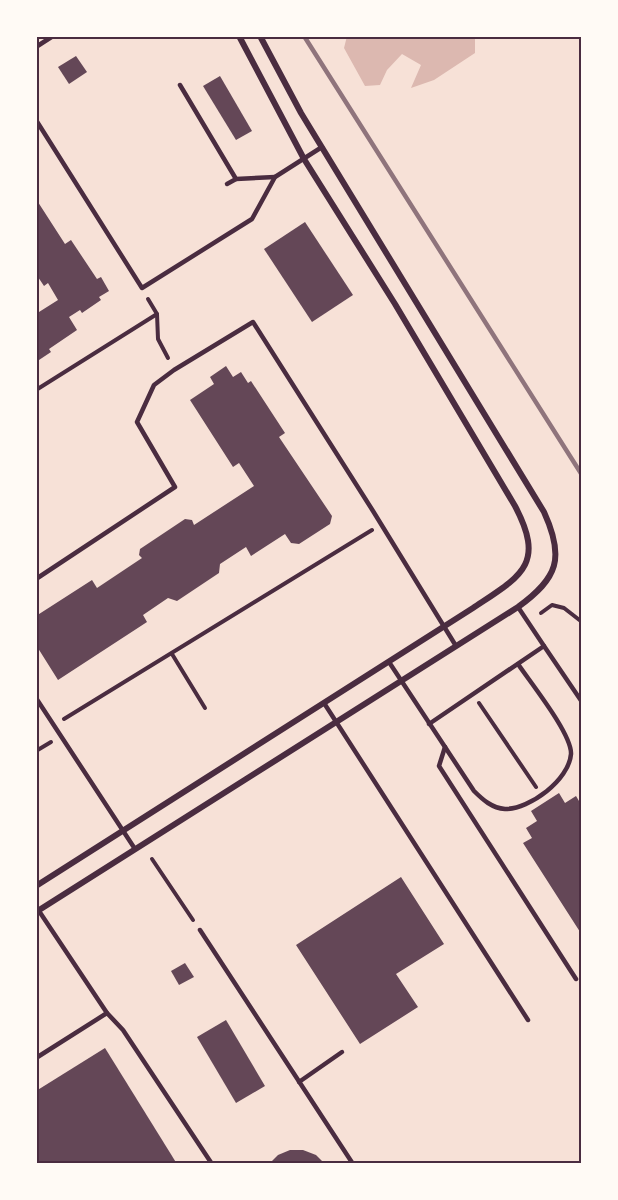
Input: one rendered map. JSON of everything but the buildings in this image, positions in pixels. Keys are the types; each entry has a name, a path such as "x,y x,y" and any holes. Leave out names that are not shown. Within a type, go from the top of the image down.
{"street":[{"path":"36,886 444,628 514,581 521,573 530,549 525,525 515,506 395,304 304,159 239,36"},
{"path":"37,911 518,607 547,584 555,567 553,532 544,512 301,114 260,36"}],"lane":[{"path":"36,47 53,36"},
{"path":"180,85 236,179"},
{"path":"36,120 142,288 252,219 275,177"},
{"path":"227,184 236,179 275,177 322,147"},
{"path":"36,579 176,487 137,422 154,385 174,370 253,322 456,646"},
{"path":"518,607 582,702"},
{"path":"429,724 544,646"},
{"path":"389,662 474,791 488,804 505,809 525,804 555,784 566,772 571,753 564,733 518,663"},
{"path":"36,698 135,849"},
{"path":"324,704 528,1020"},
{"path":"445,747 439,766 576,979"},
{"path":"37,911 107,1013 123,1030 212,1164"},
{"path":"200,930 353,1164"},
{"path":"36,1058 107,1013"},
{"path":"299,1082 342,1052"}],"path":[{"path":"142,288 157,314 158,339 174,370"},
{"path":"36,390 157,314"},
{"path":"53,726 381,525"},
{"path":"541,613 552,605 564,608 582,622"},
{"path":"172,654 205,708"},
{"path":"473,694 528,777"},
{"path":"152,859 200,930"}],"shaded area":[{"path":"347,36 475,36 475,53 434,80 411,88 421,65 402,54 387,70 380,85 365,86 344,48"}],"railway":[{"path":"304,36 582,475"}]}
